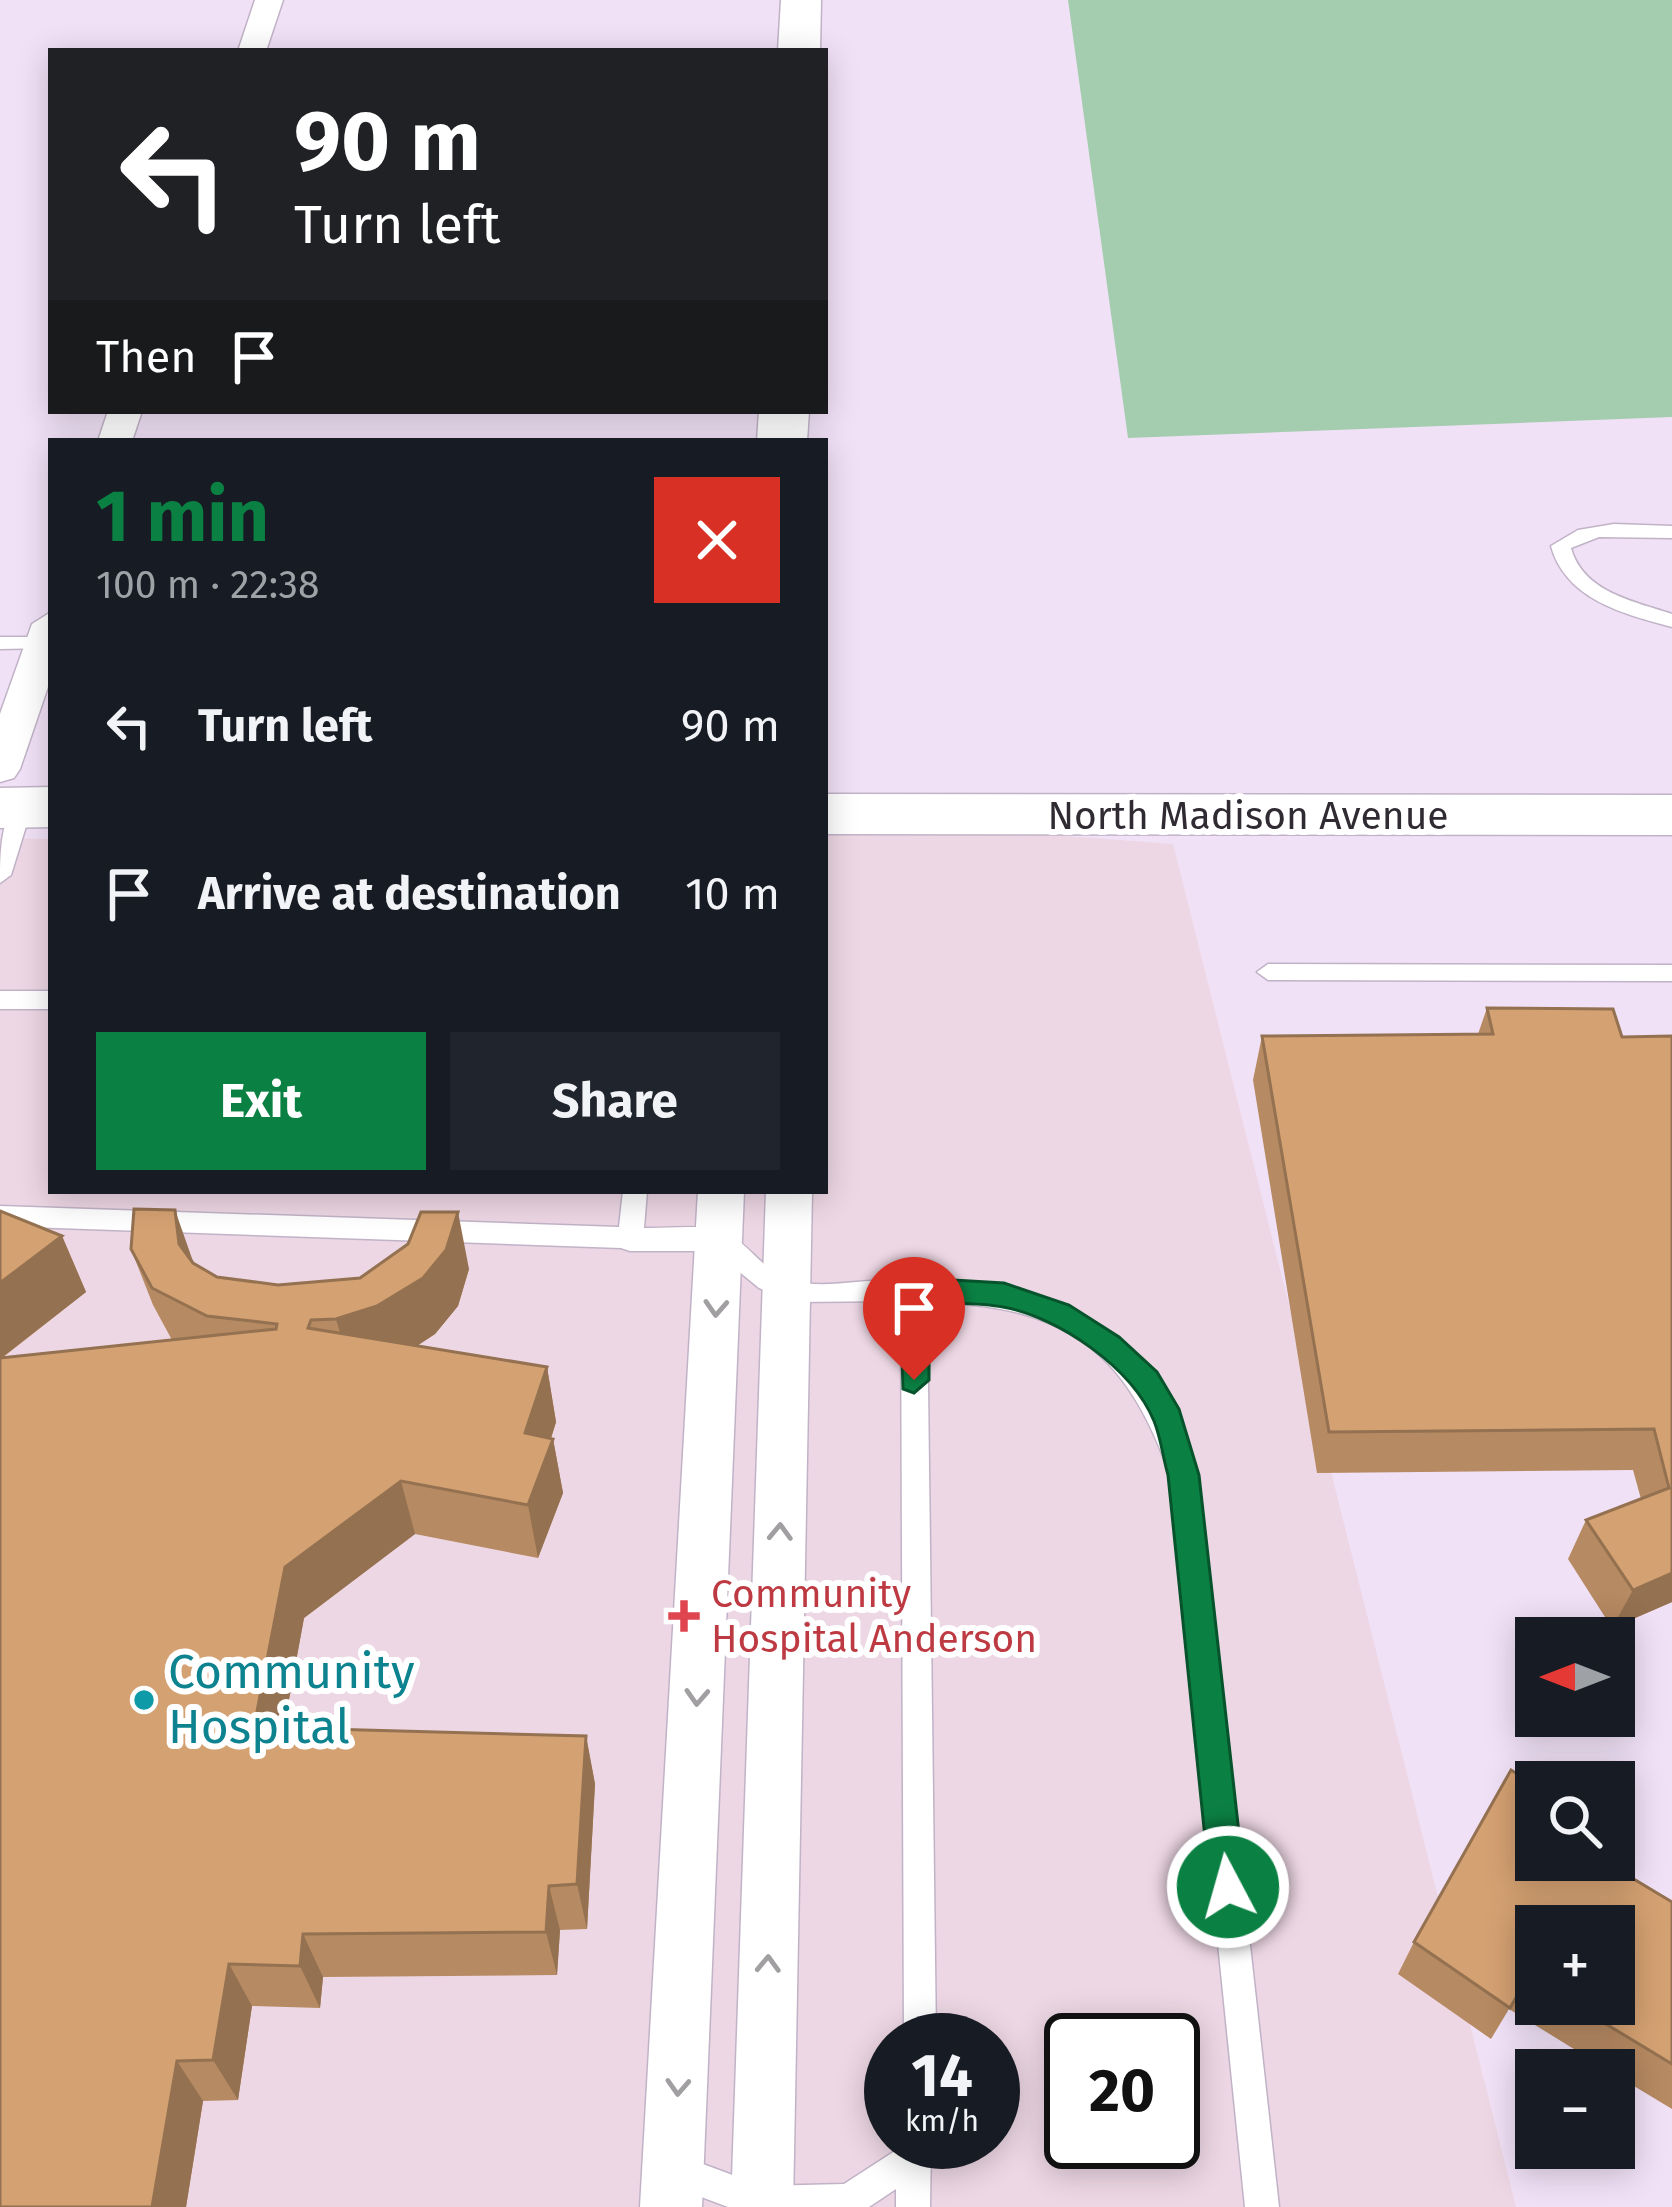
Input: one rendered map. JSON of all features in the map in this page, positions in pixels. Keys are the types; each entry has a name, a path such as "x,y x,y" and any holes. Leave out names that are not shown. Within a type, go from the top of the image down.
{"street":[{"path":"252,48 269,0"},
{"path":"799,48 801,0"},
{"path":"18,798 48,634"},
{"name":"North Madison Avenue","path":"828,814 1672,815"},
{"path":"762,2205 790,1194"},
{"path":"673,2189 720,1216"}],"lane":[{"path":"1672,532 1601,531 1573,536 1561,546 1575,578 1604,597 1672,621"},
{"path":"0,643 48,634"},
{"path":"0,875 18,798"},
{"path":"1268,972 1672,973"},
{"path":"0,1000 48,1000"},
{"path":"630,1240 635,1194"},
{"path":"0,1216 630,1240 720,1216 786,1290 1004,1295 1058,1313 1109,1346 1146,1381 1168,1418 1184,1475 1262,2207"},
{"path":"914,1290 920,2013"},
{"path":"673,2189 762,2205 849,2201 890,2169"},
{"path":"913,2207 914,2169"}],"shaded area":[{"name":"Community Hospital Anderson","path":"828,818 1173,844 1516,2207 0,2207 0,838 48,839 48,1194 828,1194"}],"green space":[{"path":"1068,0 1672,0 1672,417 1128,438"}],"building":[{"path":"1487,1008 1613,1009 1622,1037 1672,1036 1672,1573 1633,1590 1586,1520 1669,1488 1654,1429 1329,1432 1262,1036 1493,1034"},
{"name":"Community Hospital","path":"134,1209 175,1210 179,1244 193,1263 217,1277 278,1285 360,1278 408,1244 421,1212 458,1212 446,1250 423,1278 377,1306 336,1319 311,1320 308,1328 547,1367 525,1433 553,1439 528,1505 401,1481 285,1567 254,1727 586,1736 577,1884 549,1886 546,1932 303,1934 300,1966 229,1964 213,2060 177,2061 152,2207 0,2207 0,1358 276,1329 277,1324 207,1316 152,1288 131,1249"},
{"path":"0,1211 62,1236 0,1283"},
{"path":"1511,1770 1515,1773 1515,1881 1635,1880 1672,1902 1672,2064 1608,2025 1635,2025 1635,1905 1515,1905 1515,1999 1510,2008 1414,1942"}],"place":[{"name":"Community Hospital Anderson","path":"684,1616"},
{"name":"Community Hospital","path":"144,1700"}],"route":[{"path":"914,1380 914,1290 919,1290 1004,1295 1058,1313 1109,1346 1146,1381 1168,1418 1184,1475 1228,1887"}]}
